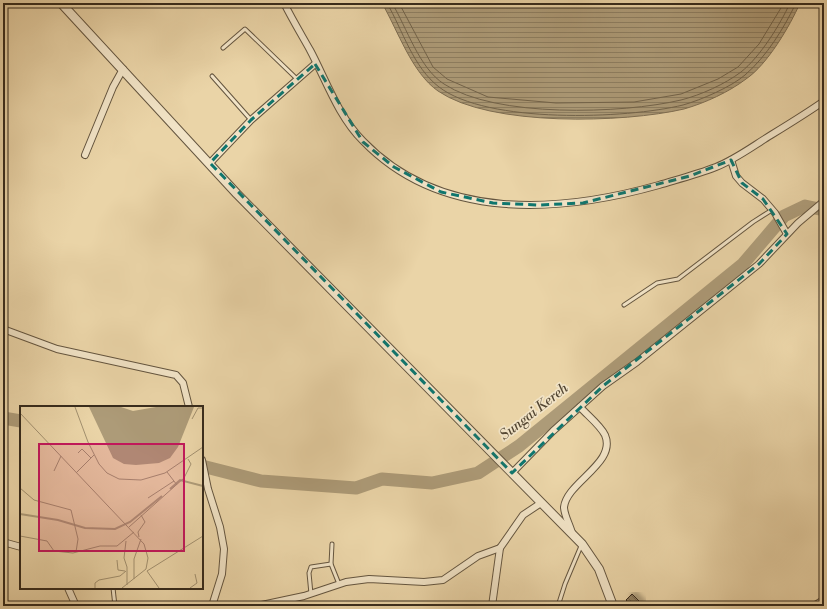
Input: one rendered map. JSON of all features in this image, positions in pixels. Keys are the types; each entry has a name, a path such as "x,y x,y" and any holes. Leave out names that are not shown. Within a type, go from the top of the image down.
{"street":[{"path":"61,3 237,194 374,331 493,455 572,533 582,544 599,569 613,606"},
{"path":"284,3 310,51 315,64 346,118 363,142 394,167 420,182 441,192 466,199 493,203 538,206 583,203 616,196 690,176 731,160 824,101"},
{"path":"210,163 251,120 315,64"},
{"path":"85,155 113,87 123,69"},
{"path":"731,160 736,176 744,186 760,196 772,210 787,234"},
{"path":"512,473 606,383 637,362 759,264 787,234 823,202"},
{"path":"3,329 57,349 176,375 183,383 189,406"},
{"path":"572,533 565,514 566,502 578,484 599,464 606,445 605,435 580,407"},
{"path":"203,463 208,489 220,527 224,549 222,574 212,606"},
{"path":"492,606 500,548 523,515 541,503"},
{"path":"3,542 20,547"},
{"path":"257,606 311,594 339,584 369,579 440,581 451,576 478,556 500,548"},
{"path":"68,589 76,606"}],"lane":[{"path":"223,48 245,29 297,79"},
{"path":"212,76 251,120"},
{"path":"624,305 657,283 678,279 753,222 772,210"},
{"path":"332,544 331,564 339,584"},
{"path":"558,606 565,584 582,544"},
{"path":"311,594 309,573 311,567 331,564"},
{"path":"113,589 115,606"},
{"path":"811,606 824,598"}],"highlighted area":[{"path":"315,64 363,142 394,167 441,192 493,203 539,205 583,203 690,176 731,160 742,183 763,199 787,234 759,264 603,386 512,473 210,163 251,120"}],"water":[{"path":"382,3 800,3 790,23 770,55 754,73 724,93 700,104 658,114 594,119 558,119 490,111 461,103 438,91 429,83 413,63"}],"building":[{"path":"632,594 644,606 632,606 626,600"}],"waterway":[{"name":"Sungai Kereh","path":"203,466 261,481 356,488 382,479 432,483 478,473 519,446 743,264 784,216 805,206 824,210"},
{"name":"Sungai Kereh","path":"3,418 20,421"}]}
